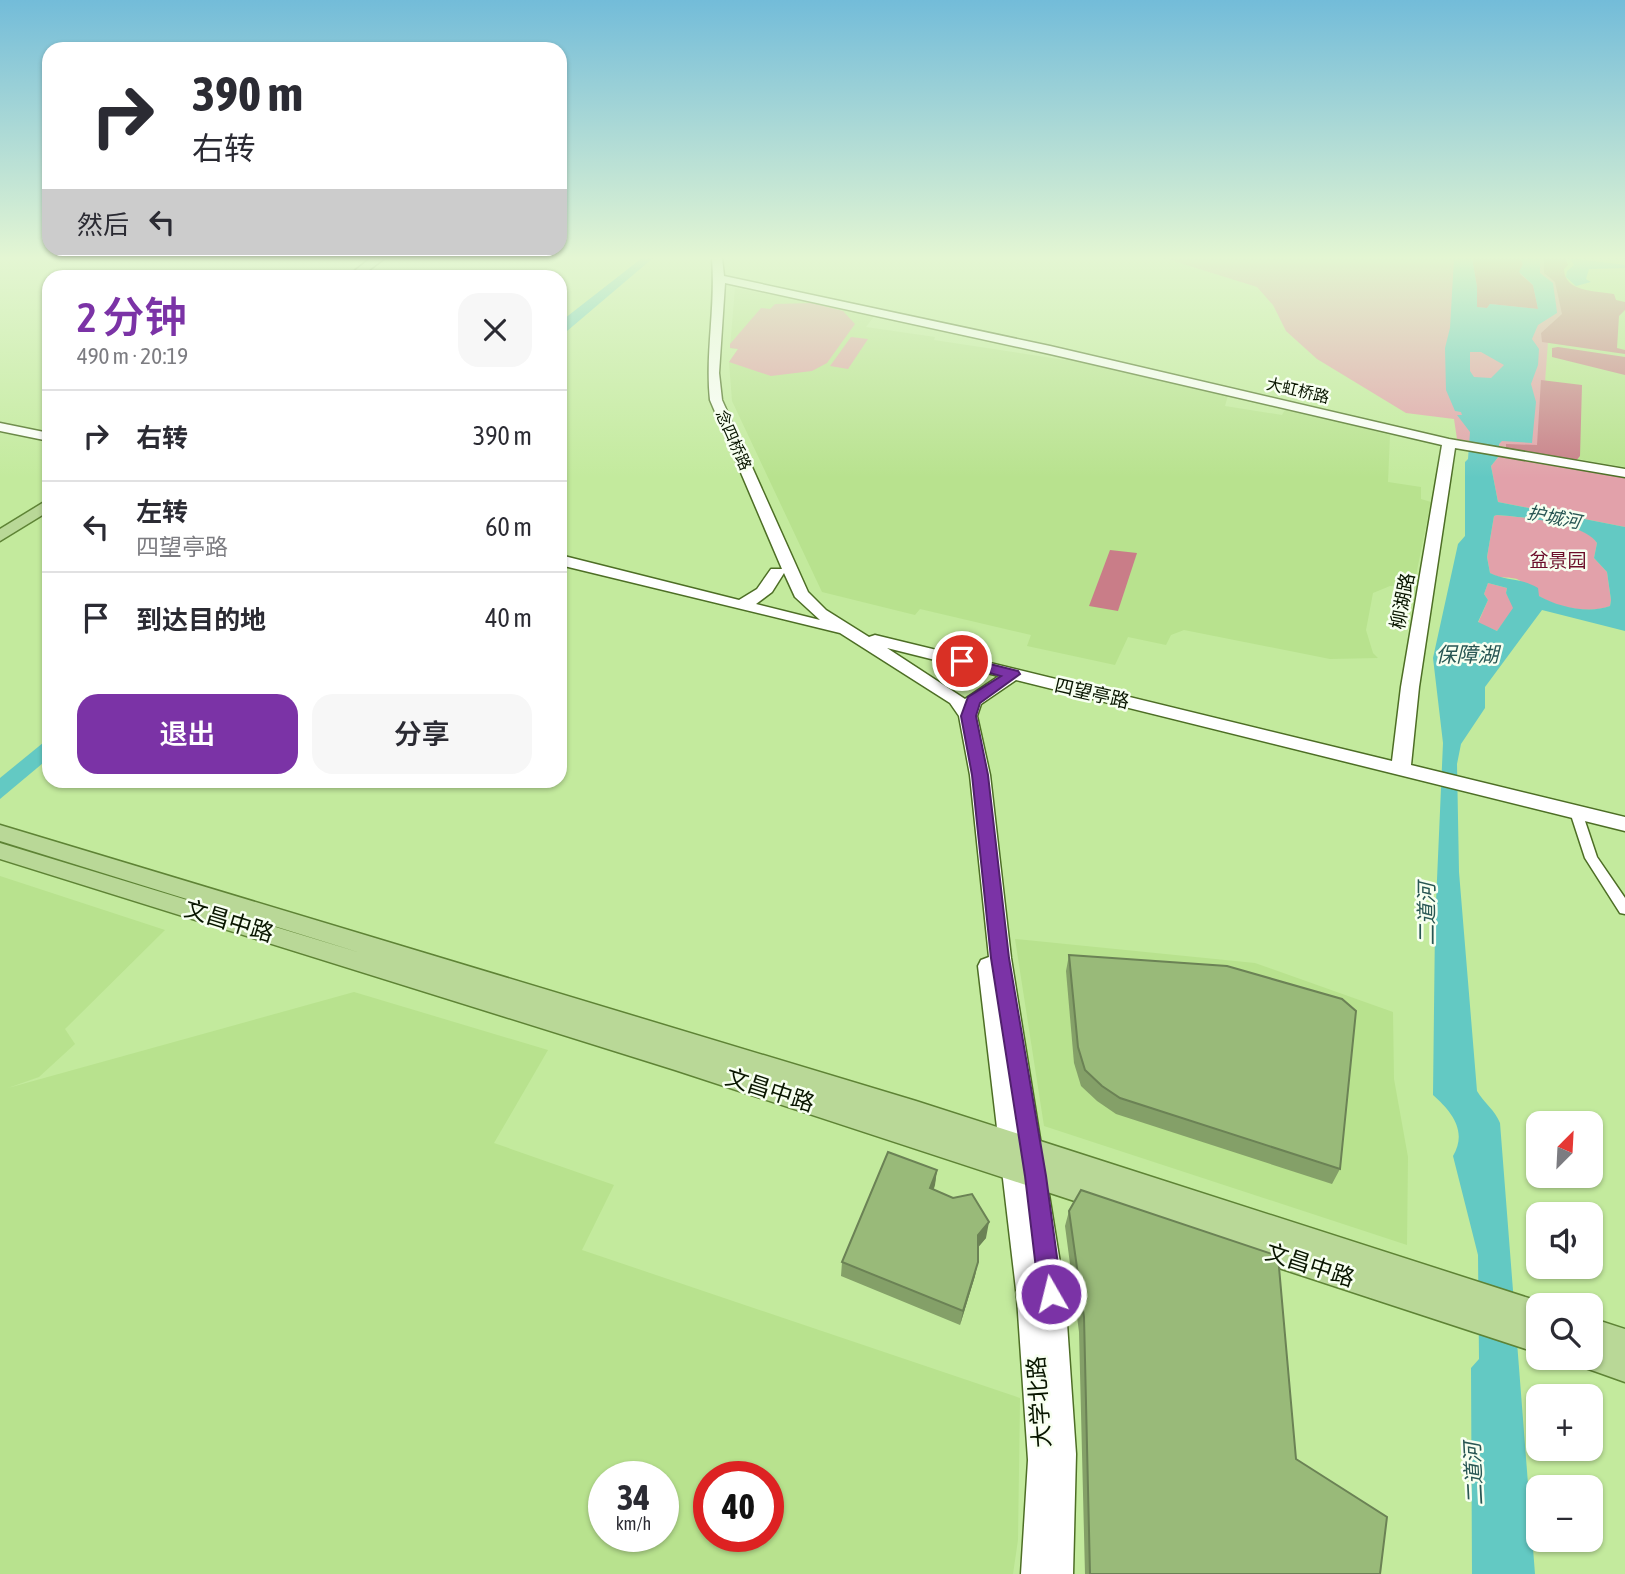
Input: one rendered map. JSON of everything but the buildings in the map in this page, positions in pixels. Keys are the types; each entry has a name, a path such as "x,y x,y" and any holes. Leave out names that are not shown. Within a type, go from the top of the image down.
{"main road":[{"path":"0,526 42,499"},
{"path":"0,536 42,509"},
{"name":"文昌中路","path":"0,832 1526,1323"},
{"name":"文昌中路","path":"0,850 662,1055 1023,1160"},
{"path":"1603,1337 1625,1344"},
{"path":"1603,1359 1625,1366"}],"street":[{"name":"念四桥路","path":"716,331 713,373 716,400 801,593 820,613 859,635"},
{"name":"大虹桥路","path":"966,331 1455,444 1625,473"},
{"path":"0,426 42,435"},
{"name":"柳湖路","path":"1401,768 1406,702 1419,617 1455,444"},
{"name":"念四桥路","path":"773,533 777,572 791,597 807,613 833,628"},
{"name":"四望亭路","path":"567,562 1625,824"},
{"path":"740,605 754,600 769,588 777,572"},
{"name":"大学北路","path":"833,628 946,702 958,715 971,775 993,1000 1051,1294 1060,1440 1056,1574"},
{"path":"859,635 956,699 968,716"},
{"path":"968,716 973,701 1013,674"},
{"name":"大学北路","path":"968,716 980,775 1023,1160 1043,1460 1037,1574"},
{"path":"1576,812 1591,858 1625,909"}],"shaded area":[{"path":"731,331 897,331 935,337 934,340 1065,360 1067,358 1228,395 1225,406 1282,415 1286,408 1390,435 1388,482 1421,487 1421,499 1431,502 1414,585 1390,586 1373,593 1366,630 1373,653 1378,658 1330,659 1184,630 1171,635 1166,645 1128,637 1115,665 1027,646 1031,635 920,609 915,615 822,592 732,401 729,362 738,349 730,348"},
{"path":"1548,331 1625,331 1625,467 1549,454 1544,396"},
{"path":"1618,331 1617,348 1625,350 1625,354 1542,342 1541,333"},
{"path":"1552,348 1625,357 1625,375 1552,357"},
{"path":"1541,380 1582,385 1580,456 1575,462 1506,450 1506,444 1537,445"},
{"path":"1110,550 1137,553 1118,611 1089,606"},
{"path":"0,876 165,930 65,1029 75,1044 39,1077 8,1088 354,992 548,1050 494,1143 614,1185 582,1250 1020,1398 1018,1540 1013,1574 0,1574"},
{"path":"1015,939 1255,963 1393,1012 1394,1079 1408,1157 1407,1245 1044,1126"}],"green space":[{"path":"741,331 850,331 827,363 812,371 771,376 729,362 738,349 730,348 730,344"},
{"path":"1287,331 1556,331 1548,342 1544,396 1549,454 1457,439 1454,419 1406,413 1317,359"},
{"path":"851,337 868,339 848,369 830,366"},
{"name":"盆景园","path":"1499,456 1625,477 1625,527 1498,502 1491,466"},
{"name":"盆景园","path":"1494,516 1566,525 1590,536 1597,543 1594,558 1607,572 1610,606 1593,610 1564,607 1539,596 1517,579 1490,573 1487,557"},
{"path":"1488,583 1507,588 1506,593 1514,608 1497,631 1478,623 1488,600 1484,594"}],"water":[{"path":"1449,331 1535,331 1532,339 1539,349 1538,365 1531,384 1536,402 1532,443 1502,441 1499,444 1499,456 1491,466 1498,502 1625,527 1625,631 1542,610 1485,687 1485,708 1461,744 1457,764 1459,872 1477,1091 1500,1123 1527,1475 1526,1552 1533,1552 1535,1574 1472,1574 1471,1368 1479,1359 1478,1255 1453,1156 1459,1138 1458,1130 1446,1108 1433,1095 1435,925 1443,743 1433,658 1458,544 1465,536 1465,462 1468,459 1470,432 1457,415 1462,415 1461,412 1455,411 1446,390 1445,348","holes":["1470,352 1481,352 1504,365 1491,378 1474,377 1470,371","1494,516 1521,517 1566,525 1590,536 1597,543 1594,558 1607,572 1610,606 1593,609 1564,606 1539,596 1538,588 1532,585 1490,573 1487,557","1488,583 1507,588 1506,593 1513,608 1497,631 1478,622 1488,600 1484,594"]},
{"path":"42,744 42,764 0,799 0,778"}],"route":[{"path":"962,661 1013,674 973,701 968,716 980,775 1000,958 1051,1294"}],"water label":[{"name":"护城河","path":"1554,517"},
{"name":"保障湖","path":"1467,654"},
{"name":"二道河","path":"1426,914"},
{"name":"二道河","path":"1473,1474"}]}
